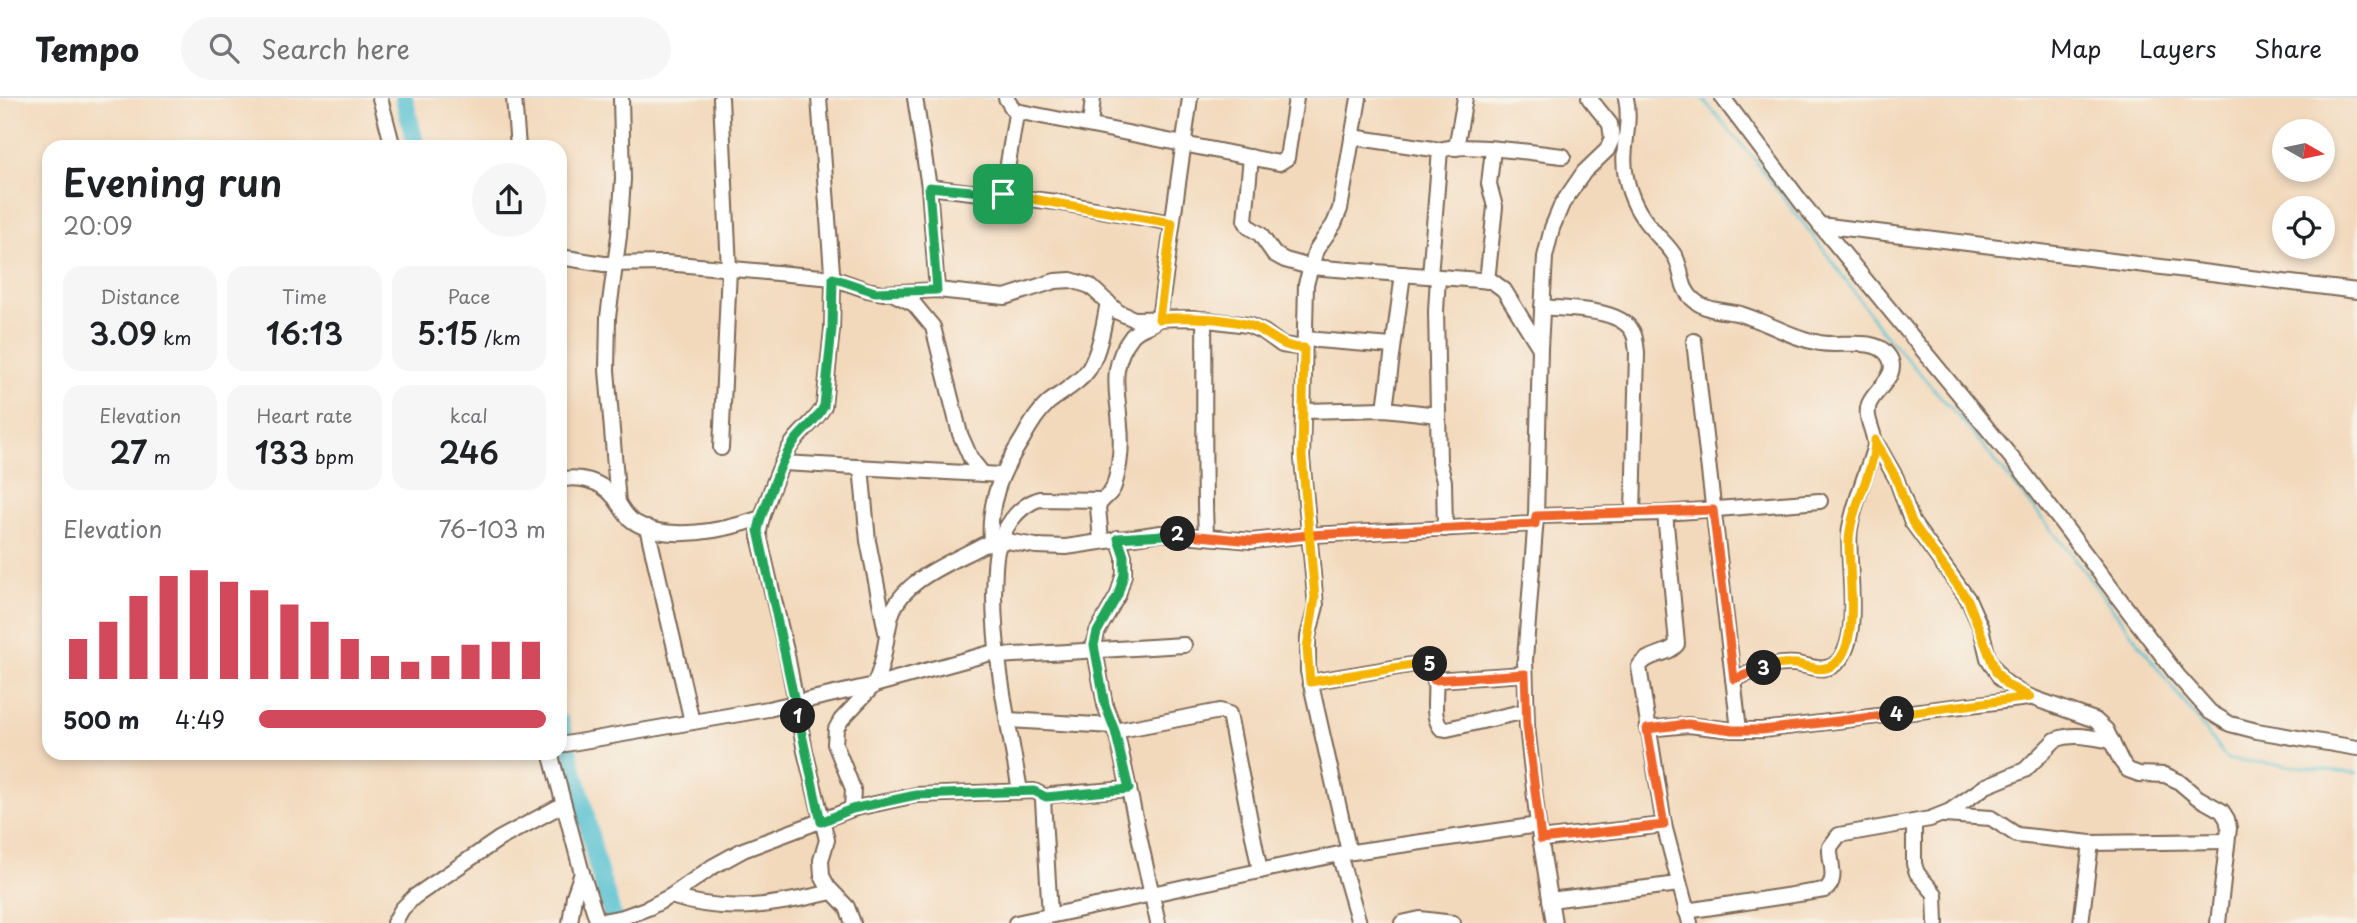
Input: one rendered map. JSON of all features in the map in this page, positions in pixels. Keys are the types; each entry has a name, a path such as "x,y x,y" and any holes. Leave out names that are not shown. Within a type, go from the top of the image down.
{"street":[{"path":"380,98 391,140"},
{"path":"514,98 517,140"},
{"path":"618,503 607,370 608,317 616,264 623,179 621,98"},
{"path":"721,98 729,269 721,448"},
{"path":"819,98 833,278 832,329 824,406 813,424 793,443 783,463 761,518 760,541 827,844 821,860 823,881 847,907 853,923"},
{"path":"915,98 929,187 937,290"},
{"path":"1006,98 1016,111 1279,163 1287,158 1296,98"},
{"path":"1090,125 1093,98"},
{"path":"1159,319 1190,98"},
{"path":"1359,98 1340,209 1334,224 1316,250 1306,284 1302,457 1315,597 1307,648 1310,682 1359,923"},
{"path":"1456,148 1465,98"},
{"path":"1590,98 1610,124 1632,199 1650,227 1673,253 1682,285 1695,301 1708,308 1754,318 1777,330 1809,341 1835,345 1869,345 1885,351 1892,363 1892,373 1872,399 1868,421 1896,478 1912,522 1968,600 1996,672 2007,685 2030,697 2090,718 2106,730 2120,761 2128,769 2139,774 2171,777 2203,802 2222,811 2228,824 2218,923"},
{"path":"1554,923 1539,832 1526,711 1525,674 1536,520 1545,257 1557,216 1576,182 1607,150 1617,144 1628,124 1626,98"},
{"path":"1723,98 1820,225 2024,473 2178,676 2210,712 2230,724 2257,731 2357,748"},
{"path":"1003,194 1016,111"},
{"path":"1352,137 1440,150 1493,149 1563,156"},
{"path":"1487,281 1495,207 1489,184 1493,149"},
{"path":"1440,150 1434,277 1439,462 1444,484 1445,529"},
{"path":"1251,157 1244,216 1246,224 1259,234 1279,257 1310,267 1496,283 1504,289 1540,348"},
{"path":"929,187 1003,194 1172,223"},
{"path":"1820,225 2357,291"},
{"path":"567,258 616,264 654,262 833,278 867,290 892,293 937,290 1005,296 1055,281 1071,280 1090,286 1127,316 1141,320 1204,319 1248,325 1282,345 1392,346"},
{"path":"1384,409 1403,274"},
{"path":"892,293 914,304 933,327 962,442 983,474"},
{"path":"1020,791 994,623 995,542 990,515 1001,475 1039,413 1080,379 1090,367 1104,326 1108,302"},
{"path":"1542,307 1612,315 1627,324 1634,334 1637,352 1633,514"},
{"path":"1101,541 1098,511 1102,499 1113,490 1119,458 1120,422 1115,387 1117,365 1134,334 1159,319"},
{"path":"1204,319 1206,407 1203,466 1206,536"},
{"path":"1695,341 1739,730"},
{"path":"1303,411 1384,409 1438,415"},
{"path":"1734,679 1779,664 1823,669 1841,658 1852,611 1850,525 1875,440"},
{"path":"783,463 1001,475"},
{"path":"861,467 868,541 887,637"},
{"path":"567,479 590,481 608,491 629,519 647,527 675,532 702,532 729,528 761,518"},
{"path":"995,542 1015,515 1033,501 1102,499"},
{"path":"852,809 853,789 836,749 835,734 841,720 874,685 880,673 896,604 912,584 983,545 995,542 1051,547 1076,546 1161,533 1252,541 1820,501"},
{"path":"1665,513 1678,641 1674,649 1640,663 1647,729 1664,825 1688,917 1825,890 1833,879 1830,847 1839,835 1944,815 1991,818 2017,835 2091,844 2227,841"},
{"path":"647,527 692,722"},
{"path":"1118,538 1124,556 1124,574 1118,595 1097,632 1095,649 1105,705 1114,728 1129,789 1157,923"},
{"path":"567,744 797,703 998,653 1184,645"},
{"path":"1310,682 1428,663 1432,667 1434,680 1437,724 1444,729 1526,711"},
{"path":"1434,680 1525,674"},
{"path":"1647,729 1688,724 1762,730 2030,697"},
{"path":"1008,720 1114,728 1220,711 1229,714 1260,871"},
{"path":"1944,815 1975,792 2025,770 2055,740 2073,735 2112,741"},
{"path":"552,760 598,922 636,912 671,896 712,867 743,850 852,809 916,795 1036,791 1046,797 1129,789"},
{"path":"1046,797 1042,800 1050,915"},
{"path":"394,923 402,909 414,897 499,839 564,804"},
{"path":"1914,822 1914,864 1917,873 1935,894 1936,923"},
{"path":"1016,923 1344,853 1539,832 1664,825"},
{"path":"2081,923 2091,844"},
{"path":"570,923 574,896 582,873"},
{"path":"1550,900 1679,884"},
{"path":"671,896 709,906 739,908 832,892"},
{"path":"1402,923 1420,919 1453,923"}],"waterway":[{"path":"404,98 414,140"},
{"path":"1702,98 1753,158 1881,330 1965,424 2071,554 2227,759 2357,773"},
{"path":"567,746 597,865 615,923"}],"route":[{"path":"1003,194 929,187 937,290 875,292 833,278 832,329 824,406 813,424 788,450 761,518 758,530 760,541 787,655 821,822 852,809 916,795 1034,791 1046,797 1129,789 1115,731 1105,705 1094,645 1095,636 1118,595 1124,574 1124,556 1118,538 1161,533 1252,541 1310,535 1535,524 1536,516 1713,510 1734,679 1779,664 1823,669 1838,662 1845,649 1853,595 1850,525 1875,440 1896,478 1912,522 1957,582 1975,613 1996,672 2007,685 2030,697 1762,730 1715,729 1688,724 1647,729 1664,825 1541,839 1525,706 1525,674 1434,680 1432,667 1428,663 1310,682 1307,648 1314,615 1315,584 1310,535 1302,457 1304,348 1289,348 1248,325 1192,318 1159,319 1172,223 1003,194"}]}
